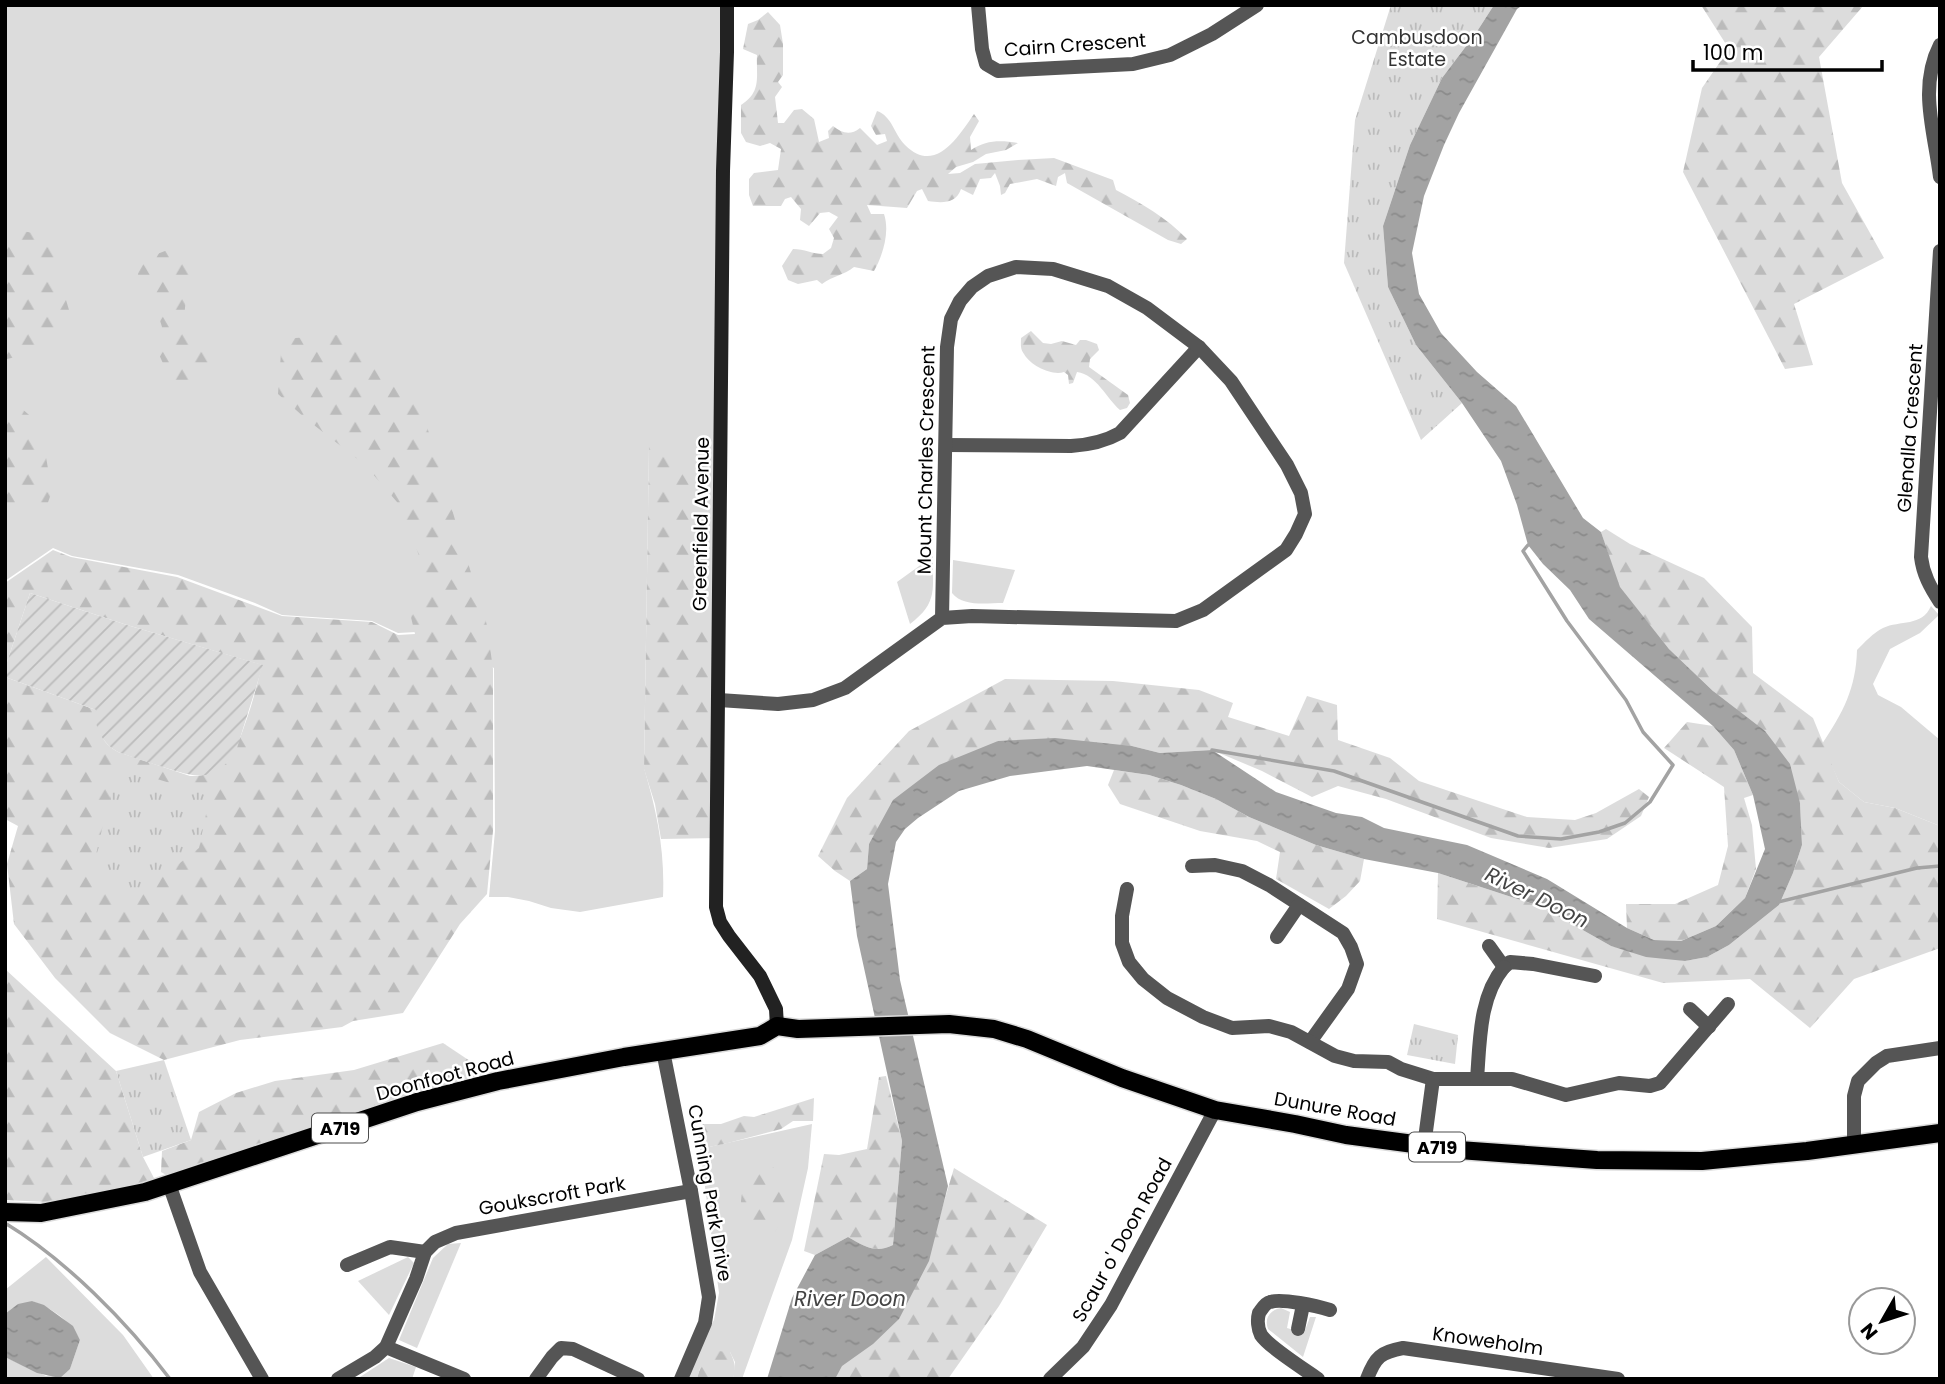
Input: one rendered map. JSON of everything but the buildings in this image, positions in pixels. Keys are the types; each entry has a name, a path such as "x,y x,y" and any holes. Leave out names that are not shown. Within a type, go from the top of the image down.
{"main road":[{"name":"Dunure Road","path":"777,1026 797,1029 950,1024 994,1030 1027,1039 1122,1078 1215,1110 1346,1135 1424,1146 1597,1160 1716,1160 1940,1133"},
{"name":"Doonfoot Road","path":"5,1212 41,1213 145,1192 418,1102 498,1081 760,1036 777,1026"}],"street":[{"name":"Greenfield Avenue","path":"727,5 716,906 720,922 760,976 776,1009 777,1026"},
{"name":"Cairn Crescent","path":"978,5 986,64 998,71 1133,64 1170,55 1223,28 1257,5"},
{"path":"1940,45 1929,75 1928,97 1940,177"},
{"name":"Glenalla Crescent","path":"1940,251 1921,557 1926,578 1940,602"},
{"name":"Mount Charles Crescent","path":"1016,267 1053,269 1108,286 1147,308 1199,347 1231,381 1287,465 1301,493 1305,514 1286,550 1203,610 1176,621 972,616 942,618 947,347 951,319 960,301 972,287 988,276 1016,267"},
{"path":"946,445 1071,446 1108,440 1120,433 1199,347"},
{"path":"719,700 778,704 813,700 845,688 942,618"},
{"path":"1192,866 1214,865 1242,871 1343,933 1357,964 1349,989 1310,1042"},
{"path":"1127,889 1122,916 1122,943 1129,962 1143,979 1167,998 1203,1017 1232,1028 1269,1026 1291,1032 1335,1056 1354,1061 1388,1062 1433,1079 1512,1079 1566,1095 1619,1083 1650,1086 1660,1083 1728,1004"},
{"path":"1277,937 1300,905"},
{"path":"1489,946 1504,967"},
{"path":"1476,1079 1483,1015 1495,978 1504,967 1510,962 1533,964 1595,976"},
{"path":"1689,1009 1709,1027"},
{"path":"1854,1145 1854,1096 1858,1081 1887,1056 1940,1048"},
{"name":"Cunning Park Drive","path":"663,1051 709,1297 705,1323 681,1379"},
{"path":"1424,1146 1433,1079"},
{"name":"Scaur o' Doon Road","path":"1050,1379 1083,1347 1111,1305 1215,1110"},
{"path":"169,1184 200,1272 262,1379"},
{"name":"Goukscroft Park","path":"425,1252 435,1242 456,1233 691,1191"},
{"path":"338,1379 375,1357 386,1347 425,1252 390,1247 347,1265"},
{"path":"1318,1379 1269,1343 1261,1335 1257,1321 1266,1303 1274,1301 1330,1310"},
{"path":"1298,1329 1303,1305"},
{"path":"386,1347 464,1379"},
{"path":"536,1379 561,1348 573,1349 638,1379"},
{"name":"Knoweholm","path":"1367,1379 1376,1358 1388,1351 1403,1348 1618,1379"}],"green space":[{"path":"5,5 727,5 721,447 687,459 649,447 644,768 659,832 663,897 580,912 508,897 489,897 495,831 494,668 416,632 398,633 372,621 282,615 178,575 72,556 53,548 5,581"},
{"name":"Cambusdoon Estate","path":"1391,5 1494,5 1442,78 1410,145 1383,226 1388,287 1416,345 1462,403 1421,440 1344,263 1355,120"},
{"path":"1701,5 1864,5 1819,57 1842,183 1884,258 1794,304 1813,365 1785,369 1683,172 1702,88 1729,49"},
{"path":"768,12 780,25 783,44 783,75 778,82 782,87 775,97 778,123 784,123 794,110 802,109 814,119 819,142 829,138 828,131 833,126 846,133 860,128 877,145 887,141 885,134 876,135 871,126 877,111 890,121 905,145 926,156 936,154 953,142 974,114 979,121 970,137 971,150 993,142 1018,143 1006,150 986,154 973,162 956,167 948,174 960,173 975,164 1054,158 1113,180 1116,190 1153,211 1187,239 1181,244 1168,240 1067,183 1065,173 1058,177 1056,186 1037,179 1010,184 1001,195 995,173 991,178 980,179 973,195 961,189 952,200 928,201 922,189 917,191 907,208 867,205 871,214 884,214 886,221 885,243 874,271 854,267 822,284 817,280 798,284 788,280 782,266 793,249 823,254 831,248 834,238 829,229 838,217 829,212 820,213 809,226 800,220 801,209 791,197 785,199 781,206 753,206 749,195 749,179 754,173 778,170 781,149 770,143 760,146 746,142 741,133 741,105 752,95 757,77 757,55 743,49 748,24"},
{"path":"21,231 41,234 53,243 59,255 57,270 72,320 63,327 54,342 45,341 27,352 7,359 5,234"},
{"path":"165,251 189,254 197,274 187,294 184,330 199,345 220,356 217,370 206,382 185,384 170,379 157,350 162,327 158,314 149,301 137,295 138,273 144,259"},
{"path":"1031,331 1043,343 1062,341 1076,345 1080,340 1086,340 1097,344 1099,350 1090,359 1089,367 1128,395 1130,403 1127,408 1120,410 1096,382 1084,374 1077,372 1073,383 1069,384 1068,375 1064,372 1048,371 1027,358 1023,352 1021,338"},
{"path":"337,335 371,352 416,390 481,599 493,669 493,831 487,894 460,924 403,1013 353,1021 342,1027 240,1040 164,1060 110,1033 55,978 14,924 7,864 18,826 5,819 5,677 96,710 101,734 112,748 190,776 212,773 227,762 248,717 262,665 30,593 5,668 5,583 53,550 71,557 177,577 282,616 372,622 398,635 415,634 410,613 427,583 397,502 365,465 278,394 282,339"},
{"path":"20,407 36,421 44,446 52,491 46,508 29,508 17,512 5,506 5,412"},
{"path":"649,446 687,458 721,447 718,838 661,839 655,804 644,769"},
{"path":"1606,529 1630,544 1704,578 1752,627 1753,673 1813,718 1839,782 1864,802 1895,808 1940,826 1940,948 1854,979 1810,1028 1750,979 1663,983 1437,919 1438,873 1542,907 1611,946 1685,961 1707,957 1729,945 1779,905 1793,873 1802,845 1800,803 1713,691 1669,649 1619,587 1601,532"},
{"path":"933,556 930,602 910,624 897,582"},
{"path":"953,560 1015,570 1003,603 975,603 962,600 952,593"},
{"path":"30,593 263,665 237,748 230,759 215,772 198,775 178,772 118,752 100,734 96,723 96,710 5,677 5,668"},
{"path":"1931,606 1939,615 1920,633 1890,649 1873,684 1878,695 1901,707 1940,740 1940,826 1895,808 1864,802 1839,782 1822,744 1847,700 1854,676 1857,650 1879,630 1916,620 1927,613"},
{"path":"1005,679 1113,681 1199,690 1233,703 1228,717 1289,736 1307,696 1337,705 1338,740 1390,758 1419,781 1527,817 1575,820 1596,813 1639,789 1649,797 1641,816 1607,839 1549,848 1491,838 1386,799 1338,786 1312,797 1262,771 1212,750 1160,753 1132,746 998,741 869,844 867,869 850,881 818,856 847,798 909,731"},
{"path":"1687,722 1713,726 1734,750 1753,795 1744,798 1752,825 1756,869 1745,898 1716,926 1681,941 1654,940 1627,928 1626,904 1675,904 1718,885 1728,846 1724,787 1664,748"},
{"path":"117,767 210,795 199,848 157,880 144,886 120,890 92,871"},
{"path":"1114,770 1149,775 1181,785 1316,845 1364,859 1360,881 1329,909 1276,879 1280,852 1257,841 1200,831 1120,804 1108,785"},
{"path":"5,969 116,1071 143,1157 155,1180 68,1203 5,1200"},
{"path":"1414,1024 1458,1035 1455,1064 1407,1055"},
{"path":"443,1043 497,1079 168,1176 161,1172 162,1151 191,1140 199,1112 236,1093 275,1081 354,1070"},
{"path":"164,1060 191,1140 143,1157 116,1071"},
{"path":"886,1076 902,1141 893,1245 875,1249 848,1237 815,1255 804,1251 824,1154 839,1155 867,1149 879,1077"},
{"path":"814,1098 813,1121 793,1121 781,1129 700,1149 698,1131 703,1124 721,1124 744,1116 754,1117"},
{"path":"812,1124 808,1168 792,1240 742,1379 733,1379 735,1362 730,1352 700,1368 697,1379 682,1379 714,1320 719,1293 700,1149"},
{"path":"755,1159 775,1168 788,1185 779,1224 774,1233 768,1236 752,1227 742,1207 743,1190"},
{"path":"954,1168 1047,1225 999,1306 948,1379 813,1379 936,1229"},
{"path":"461,1243 417,1348 399,1340 433,1258 448,1244"},
{"path":"46,1257 123,1335 154,1379 5,1379 5,1357 46,1376 70,1369 80,1340 72,1327 60,1316 32,1301 5,1314 5,1290"},
{"path":"408,1257 414,1263 389,1315 358,1281"},
{"path":"1281,1308 1290,1312 1287,1328 1304,1333 1310,1317 1316,1317 1303,1357 1268,1329 1269,1315"},
{"path":"708,1352 730,1352 734,1365 733,1379 697,1379"},
{"path":"389,1358 416,1367 412,1379 357,1379"}],"water":[{"name":"River Doon","path":"1494,5 1523,5 1517,9 1459,113 1424,196 1412,253 1419,294 1441,333 1477,372 1516,406 1583,518 1601,532 1620,587 1669,649 1713,691 1765,731 1790,764 1800,803 1802,845 1779,905 1729,945 1707,957 1685,961 1646,957 1611,946 1542,907 1438,873 1364,859 1316,845 1249,817 1216,799 1149,775 1087,766 1010,776 959,791 905,829 896,842 888,884 900,980 948,1186 929,1261 899,1319 873,1344 842,1366 835,1379 767,1379 792,1298 815,1255 848,1237 875,1249 893,1245 902,1141 857,936 850,881 867,869 869,844 893,800 939,765 998,741 1055,738 1132,746 1160,753 1212,750 1276,792 1336,813 1362,817 1384,828 1467,845 1547,879 1627,928 1654,940 1681,941 1716,926 1745,898 1765,849 1753,795 1734,750 1713,726 1589,619 1570,590 1528,545 1501,461 1462,403 1416,345 1388,287 1383,226 1410,145 1442,78"},
{"path":"32,1301 44,1305 73,1326 80,1340 70,1369 60,1378 37,1373 5,1357 5,1314 18,1304"}],"waterway":[{"path":"1212,750 1334,771 1518,836 1561,839 1599,832 1625,823 1650,802 1673,765 1643,732 1626,700 1567,621 1523,551 1528,545"},
{"path":"1778,902 1917,868 1940,866"},
{"path":"5,1223 73,1274 115,1314 170,1379"}]}
